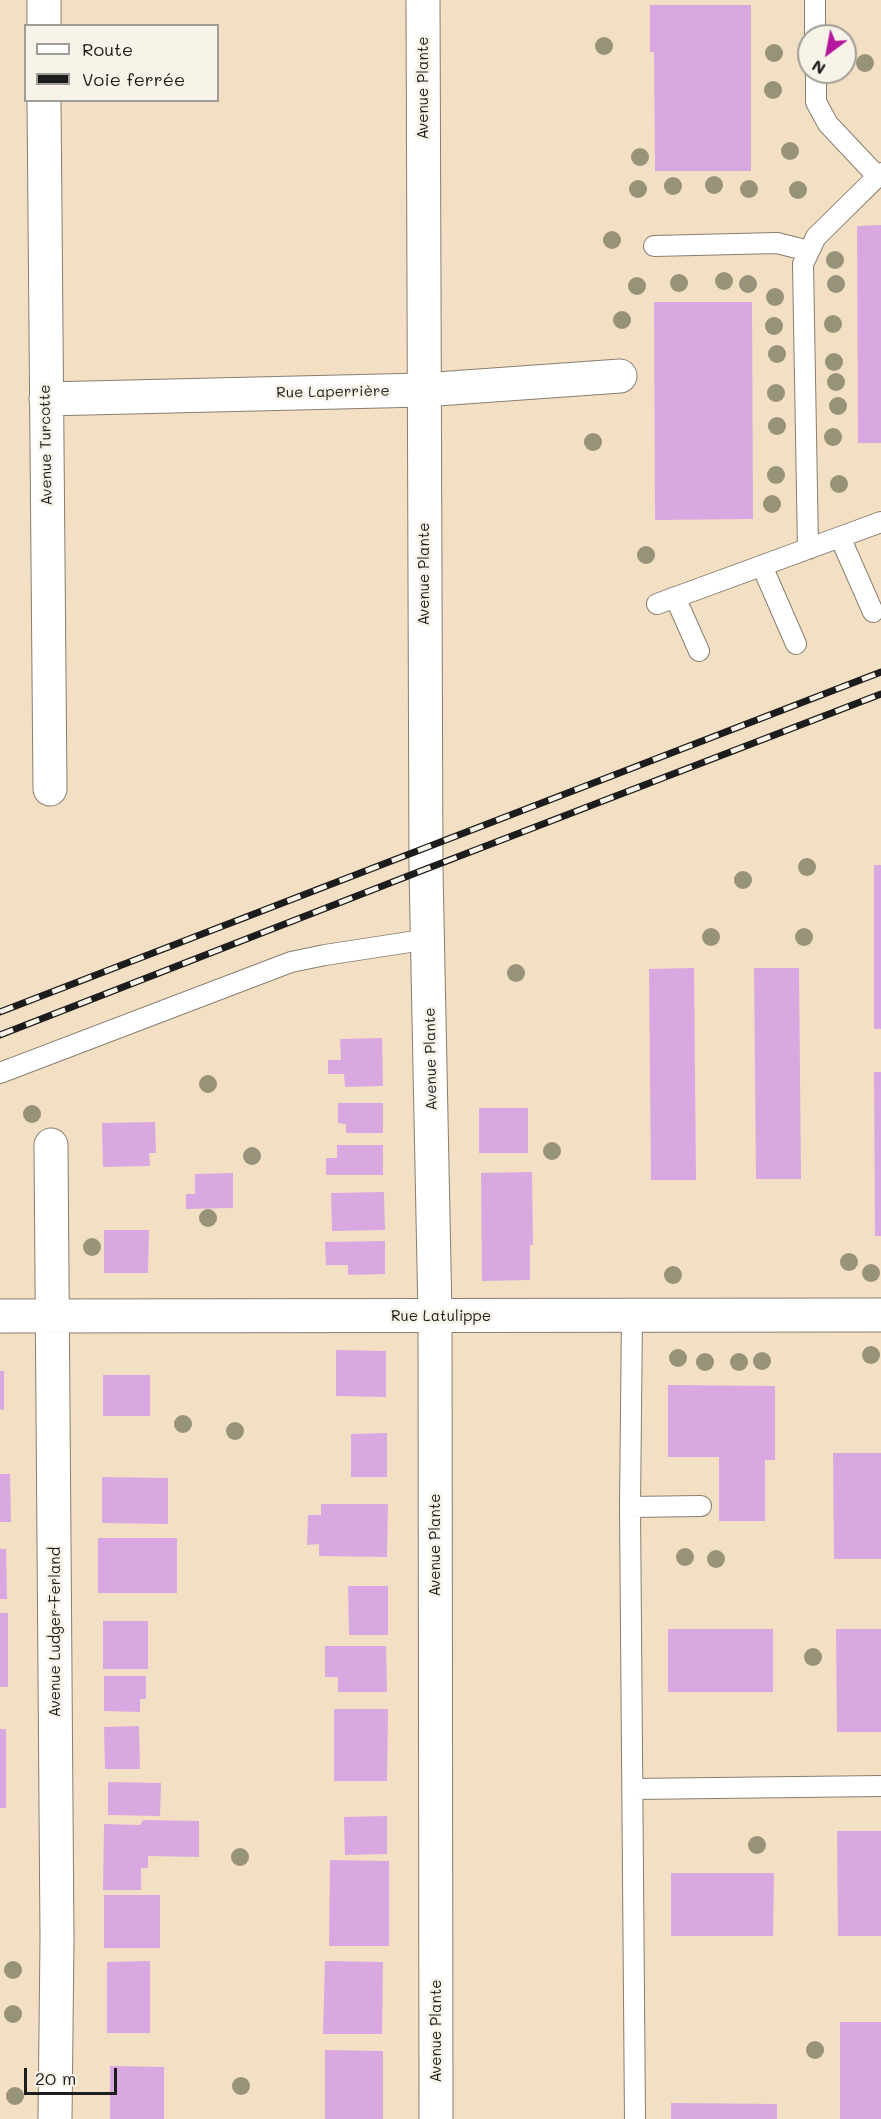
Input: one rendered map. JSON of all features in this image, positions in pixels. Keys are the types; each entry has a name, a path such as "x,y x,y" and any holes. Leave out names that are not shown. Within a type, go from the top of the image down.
{"street":[{"path":"44,0 44,24"},
{"name":"Avenue Plante","path":"423,0 426,858 435,1316 436,2119"},
{"name":"Avenue Turcotte","path":"45,102 50,789"},
{"name":"Rue Laperrière","path":"46,399 423,390 620,376"},
{"name":"Avenue Ludger-Ferland","path":"51,1145 57,1939 55,2119"},
{"name":"Rue Latulippe","path":"0,1316 881,1315"}],"lane":[{"path":"815,0 815,24"},
{"path":"808,549 803,264 816,237 879,175 828,124 816,102 816,84"},
{"path":"654,246 777,243 809,252"},
{"path":"699,651 666,601 881,522"},
{"path":"840,537 873,612"},
{"path":"762,566 796,644"},
{"path":"0,1073 291,962 429,939"},
{"path":"632,1315 630,1507 635,2119"},
{"path":"630,1507 701,1506"},
{"path":"633,1789 881,1786"}],"building":[{"path":"650,5 751,5 751,171 655,171 654,52 650,52"},
{"path":"881,225 881,443 858,443 857,226"},
{"path":"654,302 752,302 753,519 655,520"},
{"path":"874,865 881,865 881,1029 874,1029"},
{"path":"694,968 696,1180 651,1180 649,969"},
{"path":"754,968 799,968 801,1179 756,1179"},
{"path":"382,1038 383,1086 345,1087 344,1074 328,1074 328,1060 341,1060 340,1039"},
{"path":"874,1072 881,1072 881,1236 875,1236"},
{"path":"338,1103 383,1103 383,1133 346,1133 346,1124 338,1123"},
{"path":"479,1108 528,1108 528,1153 479,1153"},
{"path":"155,1122 156,1153 149,1153 150,1166 103,1167 102,1123"},
{"path":"337,1145 383,1145 383,1175 326,1175 326,1158 337,1158"},
{"path":"532,1172 533,1245 530,1245 530,1280 482,1281 481,1173"},
{"path":"233,1173 233,1208 186,1209 186,1194 195,1194 195,1174"},
{"path":"384,1192 385,1230 332,1231 331,1193"},
{"path":"104,1230 149,1230 148,1273 104,1273"},
{"path":"385,1241 385,1274 348,1275 348,1265 326,1265 325,1242"},
{"path":"336,1350 386,1351 386,1397 336,1396"},
{"path":"0,1371 4,1371 4,1410 0,1409"},
{"path":"103,1375 150,1375 150,1416 103,1416"},
{"path":"668,1385 775,1386 775,1460 765,1460 765,1521 719,1521 719,1457 668,1457"},
{"path":"387,1433 387,1477 351,1477 351,1434"},
{"path":"833,1453 881,1453 881,1559 834,1559"},
{"path":"0,1474 10,1474 11,1522 0,1522"},
{"path":"102,1477 168,1478 168,1524 102,1523"},
{"path":"321,1504 388,1504 387,1557 319,1556 319,1544 307,1545 308,1515 321,1515"},
{"path":"98,1538 177,1538 177,1593 98,1593"},
{"path":"0,1549 6,1549 7,1599 0,1599"},
{"path":"348,1586 388,1586 388,1635 349,1635"},
{"path":"0,1613 8,1613 8,1687 0,1687"},
{"path":"103,1621 148,1621 148,1669 103,1669"},
{"path":"668,1629 773,1629 773,1692 668,1692"},
{"path":"836,1629 881,1629 881,1732 837,1732"},
{"path":"325,1646 386,1646 387,1692 338,1692 338,1677 325,1677"},
{"path":"104,1676 146,1676 146,1699 140,1699 140,1712 104,1711"},
{"path":"334,1709 388,1709 387,1781 334,1781"},
{"path":"139,1726 140,1769 105,1769 104,1727"},
{"path":"0,1729 6,1729 6,1808 0,1808"},
{"path":"108,1782 161,1783 160,1816 108,1815"},
{"path":"387,1816 387,1854 345,1855 344,1817"},
{"path":"143,1820 199,1821 199,1857 148,1856 148,1868 141,1868 141,1890 103,1890 104,1824 140,1825"},
{"path":"837,1831 881,1831 881,1936 838,1936"},
{"path":"330,1860 389,1861 389,1946 329,1946"},
{"path":"671,1873 774,1873 773,1936 671,1936"},
{"path":"104,1895 160,1895 160,1948 104,1948"},
{"path":"150,1961 150,2033 107,2033 107,1962"},
{"path":"325,1961 383,1962 382,2034 323,2034"},
{"path":"840,2022 881,2022 881,2119 840,2119"},
{"path":"325,2050 383,2051 383,2119 325,2119"},
{"path":"110,2066 164,2067 164,2119 110,2119"},
{"path":"671,2103 777,2104 777,2119 671,2119"}],"railway":[{"path":"0,1012 881,672"},
{"path":"0,1035 881,694"}]}
